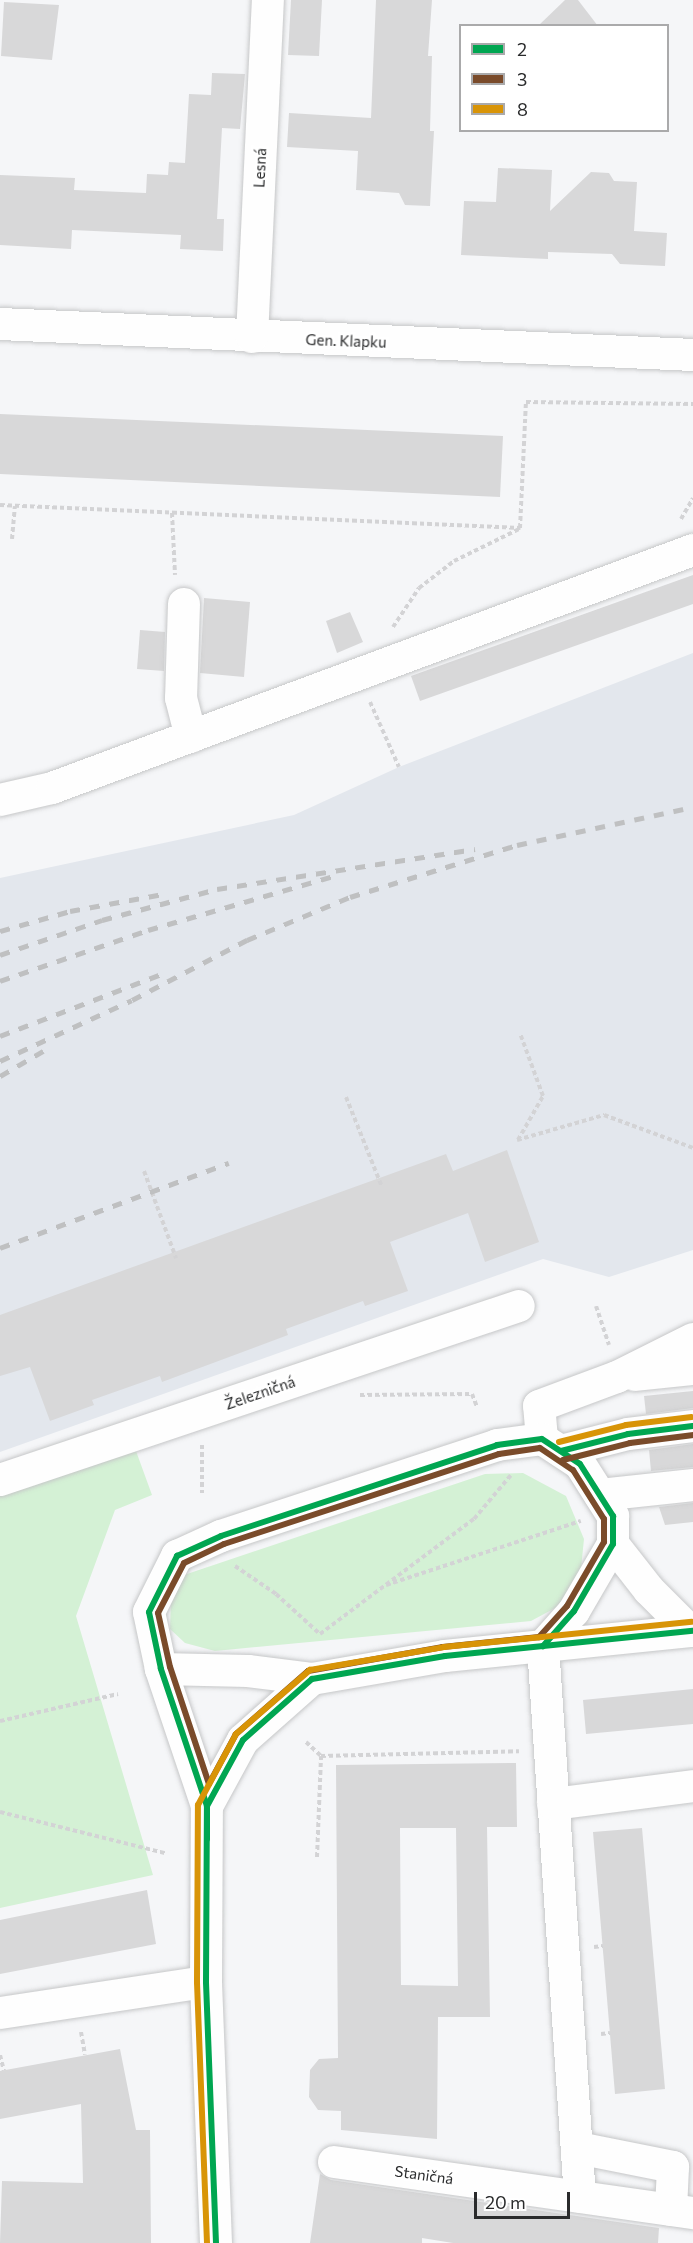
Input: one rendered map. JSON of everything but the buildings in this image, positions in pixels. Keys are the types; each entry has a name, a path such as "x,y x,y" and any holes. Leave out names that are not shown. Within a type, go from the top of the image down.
{"street":[{"name":"Lesná","path":"252,337 268,0"},
{"name":"Gen. Klapku","path":"0,324 693,355"},
{"path":"0,800 52,788 370,672 693,550"},
{"path":"184,604 181,698 191,737"},
{"path":"0,786 52,788"},
{"name":"Železničná","path":"0,1480 519,1306"},
{"path":"580,2198 543,1646 574,1611 613,1544 613,1516 580,1464 551,1445 539,1406 617,1377 693,1339"},
{"path":"617,1377 693,1369"},
{"path":"216,2243 206,1982 207,1806 161,1669 149,1612 177,1556 221,1536 498,1445 551,1445 693,1426"},
{"path":"600,1495 693,1485"},
{"path":"613,1544 649,1590 692,1631"},
{"path":"161,1669 248,1671 312,1679 445,1656 692,1631"},
{"path":"207,1806 243,1740 312,1679"},
{"path":"554,1803 693,1786"},
{"path":"0,2013 206,1982"},
{"path":"578,2148 673,2167 682,2211"},
{"name":"Staničná","path":"334,2162 682,2211"}],"path":[{"path":"520,528 526,402 693,404"},
{"path":"0,505 520,528"},
{"path":"12,539 15,506"},
{"path":"172,513 172,566 184,604"},
{"path":"399,767 370,672 419,588 454,561 520,528"},
{"path":"520,1033 543,1096 517,1140 604,1115 693,1148"},
{"path":"346,1097 382,1187"},
{"path":"144,1171 176,1257"},
{"path":"596,1306 610,1347"},
{"path":"334,1368 353,1395 472,1394 477,1407"},
{"path":"202,1442 202,1492"},
{"path":"235,1566 276,1594 320,1634 474,1519 513,1473"},
{"path":"386,1585 577,1522"},
{"path":"0,1721 118,1694"},
{"path":"306,1742 321,1756 550,1750"},
{"path":"317,1857 321,1756"},
{"path":"0,1812 165,1853"},
{"path":"0,2055 4,2071"}],"shaded area":[{"path":"693,653 693,1250 609,1277 543,1259 0,1452 0,878 294,815 399,767"}],"green space":[{"path":"136,1451 152,1495 115,1510 76,1616 153,1875 0,1908 0,1496"},
{"path":"523,1473 566,1496 584,1539 580,1578 557,1607 531,1621 215,1651 185,1643 170,1629 171,1598 184,1575 485,1474"}],"railway":[{"path":"0,1061 132,1000 247,940 350,897 517,845 693,807"},
{"path":"0,955 102,920 217,889 475,849"},
{"path":"0,981 148,930 331,877"},
{"path":"0,931 70,911 164,894"},
{"path":"0,1036 164,973"},
{"path":"0,1076 43,1051"},
{"path":"0,1248 229,1163"}],"transit line":[{"name":"8","path":"559,1442 626,1425 692,1417"},
{"name":"2","path":"561,1451 628,1434 693,1426"},
{"name":"3","path":"563,1460 630,1443 693,1435"},
{"name":"2","path":"216,2243 206,1982 207,1806 161,1669 149,1612 177,1556 221,1536 497,1445 542,1439 580,1464 613,1516 613,1544 574,1611 543,1646"},
{"name":"3","path":"540,1448 573,1470 604,1519 604,1542 567,1606 539,1637 443,1647 308,1671 236,1734 209,1784 170,1667 158,1613 184,1563 224,1544 499,1454 540,1448"},
{"name":"8","path":"207,2243 197,1982 198,1805 236,1734 310,1670 444,1647 692,1622"},
{"name":"2","path":"207,1839 207,1806 243,1740 312,1679 445,1656 693,1631"}]}
